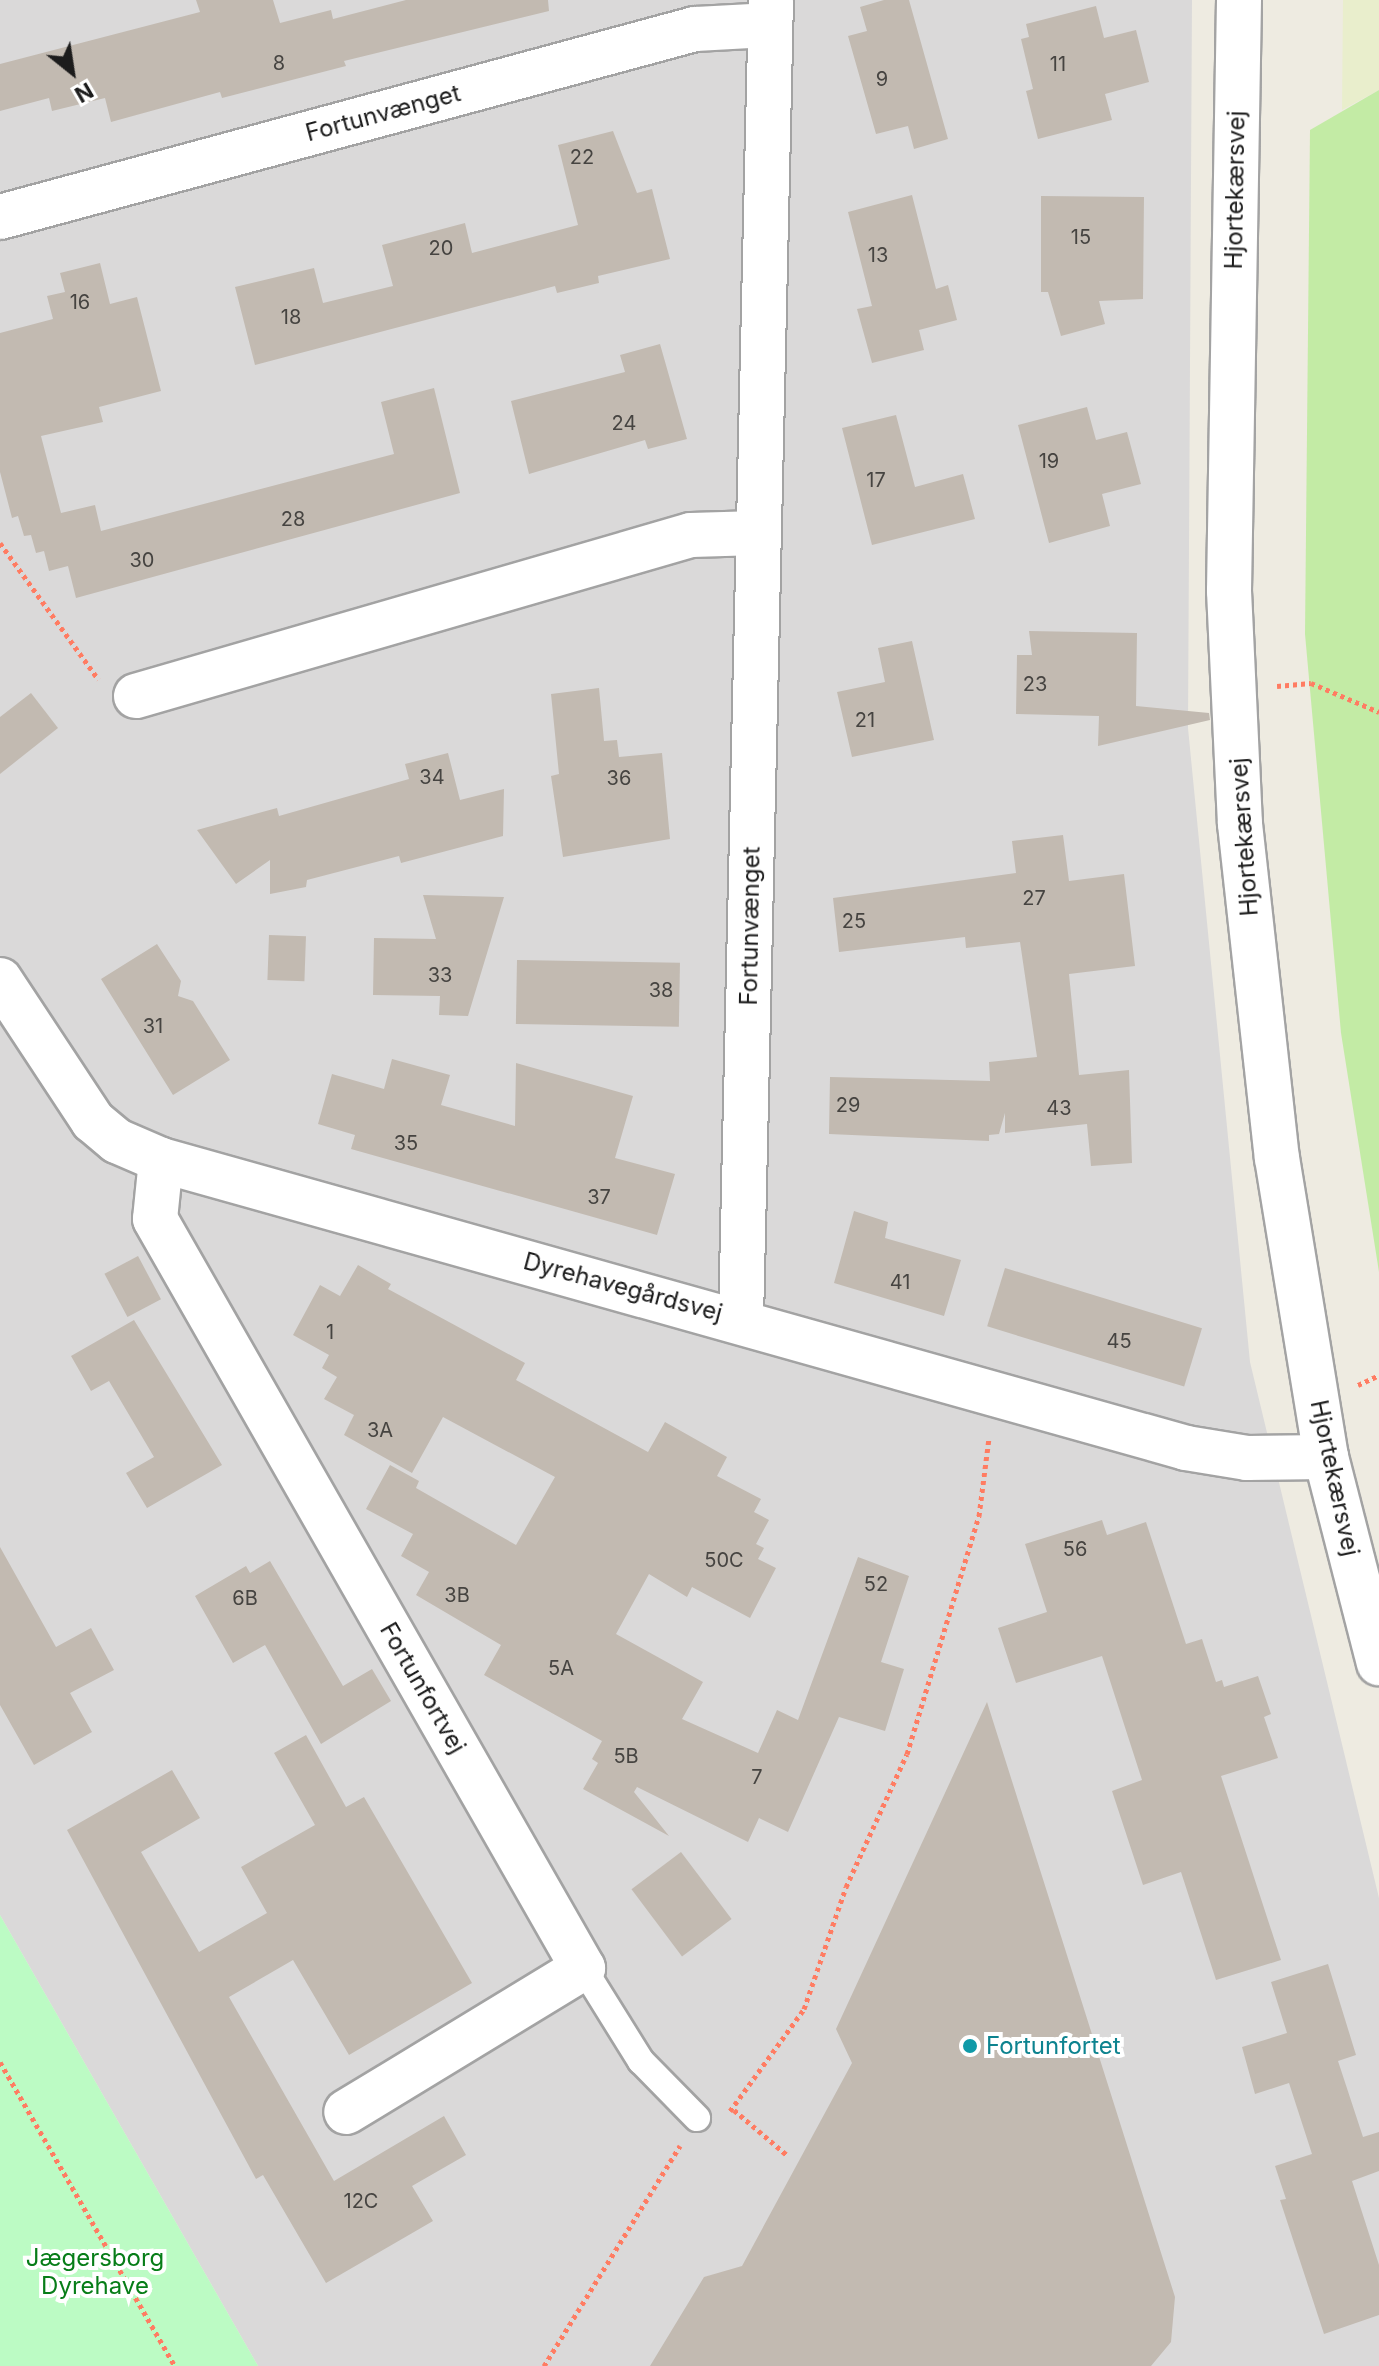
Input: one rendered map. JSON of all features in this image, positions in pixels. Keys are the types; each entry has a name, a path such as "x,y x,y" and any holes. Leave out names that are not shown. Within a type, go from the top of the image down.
{"street":[{"name":"Hjortekærsvej","path":"1239,0 1229,591 1236,688 1240,824 1277,1158 1326,1457 1379,1663"},
{"name":"Fortunvænget","path":"0,217 695,29 770,12 741,1320"},
{"path":"136,696 691,535 758,533"},
{"name":"Dyrehavegårdsvej","path":"0,980 93,1121 117,1141 161,1160 741,1320 1186,1448 1247,1458 1326,1457"},
{"name":"Fortunfortvej","path":"161,1160 155,1219 583,1968"},
{"path":"346,2112 583,1968"}],"lane":[{"path":"583,1968 641,2061 697,2118"}],"path":[{"path":"0,543 98,679 136,696"},
{"path":"1236,688 1311,683 1379,712"},
{"path":"544,2366 697,2118 734,2110 804,2009 846,1887 907,1754 979,1516 996,1393"},
{"path":"0,2062 175,2366"},
{"path":"734,2110 788,2156"}],"shaded area":[{"path":"0,0 1192,0 1188,728 1250,1362 1379,1898 1379,2366 258,2366 0,1915"}],"green space":[{"path":"1343,0 1379,0 1379,90 1342,110"},
{"path":"1379,90 1379,1272 1341,1033 1305,634 1310,130"},
{"name":"Jægersborg Dyrehave","path":"0,1915 258,2366 0,2366"}],"building":[{"path":"196,0 273,0 280,23 331,10 333,19 406,0 548,0 549,11 344,61 346,66 222,98 220,92 111,122 105,98 52,111 49,98 0,111 0,64 200,12"},
{"path":"884,0 909,0 948,139 914,149 908,126 876,134 848,36 867,31 860,7"},
{"path":"1096,6 1104,38 1136,30 1149,82 1105,94 1112,120 1038,139 1026,91 1033,89 1021,39 1029,37 1026,24"},
{"path":"613,131 637,193 652,189 670,259 598,276 599,283 557,293 555,286 255,365 235,287 314,268 323,303 393,286 382,245 465,223 472,253 578,225 558,145"},
{"path":"912,195 936,289 948,285 957,320 919,330 924,350 872,363 857,309 872,306 848,212"},
{"path":"1041,196 1144,197 1143,299 1099,301 1105,324 1061,336 1048,292 1041,292"},
{"path":"100,263 110,304 137,297 161,391 99,407 103,422 41,436 61,513 95,505 101,531 394,454 381,402 434,388 460,493 76,598 68,566 49,571 44,551 36,553 31,535 24,536 18,516 12,518 0,472 0,333 53,319 47,296 65,292 60,273"},
{"path":"660,344 687,439 648,449 645,440 529,474 511,401 625,372 620,355"},
{"path":"1087,407 1096,440 1127,432 1141,484 1102,494 1110,526 1049,543 1018,425"},
{"path":"896,415 915,487 963,474 975,519 872,545 842,428"},
{"path":"1029,631 1137,633 1136,706 1209,713 1210,720 1098,746 1099,716 1016,714 1017,655 1032,655"},
{"path":"912,641 934,740 852,757 837,692 885,682 878,648"},
{"path":"599,688 604,741 617,740 619,757 662,753 670,839 563,857 551,776 559,774 551,694"},
{"path":"31,693 58,728 0,774 0,717"},
{"path":"448,753 460,800 504,789 503,836 401,863 399,856 307,880 306,887 270,894 270,860 236,884 197,830 277,808 279,816 409,779 405,764"},
{"path":"1063,835 1069,881 1124,874 1135,966 1069,974 1079,1075 1129,1070 1132,1163 1091,1166 1087,1124 1005,1133 1005,1113 999,1134 989,1135 989,1141 829,1134 830,1077 990,1081 989,1062 1037,1057 1020,942 966,948 965,937 839,952 833,898 1016,873 1012,841"},
{"path":"423,895 504,897 468,1016 439,1015 440,996 373,995 374,938 436,939"},
{"path":"269,935 306,936 304,981 267,980"},
{"path":"157,944 181,981 178,996 193,1001 230,1060 173,1095 101,979"},
{"path":"517,960 680,963 679,1027 516,1024"},
{"path":"392,1059 450,1075 441,1105 515,1126 516,1063 633,1096 615,1158 675,1174 657,1235 351,1149 355,1135 318,1124 332,1074 384,1089"},
{"path":"854,1211 888,1222 885,1238 961,1260 944,1316 834,1283"},
{"path":"138,1256 161,1299 127,1317 104,1274"},
{"path":"358,1265 391,1284 388,1289 525,1363 516,1380 648,1452 665,1422 727,1457 717,1476 761,1499 754,1512 769,1520 756,1544 764,1548 758,1559 776,1568 750,1618 692,1587 687,1597 649,1574 616,1634 703,1682 682,1719 758,1753 777,1710 798,1720 858,1557 909,1576 881,1662 904,1669 885,1731 839,1717 788,1832 759,1818 748,1842 637,1787 634,1792 669,1836 583,1789 598,1763 592,1759 602,1741 484,1675 501,1645 416,1595 429,1572 401,1556 413,1534 366,1509 390,1465 419,1481 416,1488 516,1545 555,1477 443,1417 412,1473 344,1435 354,1415 324,1399 337,1377 322,1368 329,1355 293,1335 320,1285 340,1296"},
{"path":"1005,1268 1202,1328 1184,1387 987,1326"},
{"path":"134,1320 222,1465 147,1508 126,1473 154,1457 109,1381 91,1391 71,1356"},
{"path":"1102,1520 1107,1535 1146,1522 1186,1644 1202,1639 1216,1682 1222,1680 1224,1687 1258,1676 1271,1714 1264,1717 1278,1758 1221,1776 1281,1960 1216,1980 1181,1872 1143,1885 1112,1791 1142,1780 1102,1656 1016,1683 998,1628 1047,1612 1025,1544"},
{"path":"0,1547 56,1647 91,1628 114,1670 70,1693 92,1732 34,1765 0,1705"},
{"path":"270,1561 343,1686 372,1669 391,1701 321,1744 265,1645 233,1663 195,1596 246,1566 250,1573"},
{"name":"Fortunfortet","path":"987,1702 1175,2297 1171,2342 1151,2366 650,2366 704,2277 742,2266 852,2063 836,2029"},
{"path":"306,1735 346,1807 364,1797 472,1983 349,2055 293,1960 229,1997 334,2181 444,2116 466,2155 412,2186 433,2221 326,2283 263,2175 256,2179 67,1830 172,1770 200,1818 141,1852 199,1952 267,1913 241,1867 315,1825 274,1753"},
{"path":"681,1852 732,1919 682,1956 631,1889"},
{"path":"1328,1964 1356,2055 1338,2061 1363,2137 1379,2132 1379,2171 1352,2181 1379,2265 1379,2315 1324,2334 1280,2200 1286,2199 1275,2166 1312,2154 1289,2083 1255,2094 1242,2047 1287,2033 1271,1982"}],"place":[{"name":"Fortunfortet","path":"970,2046"}]}
